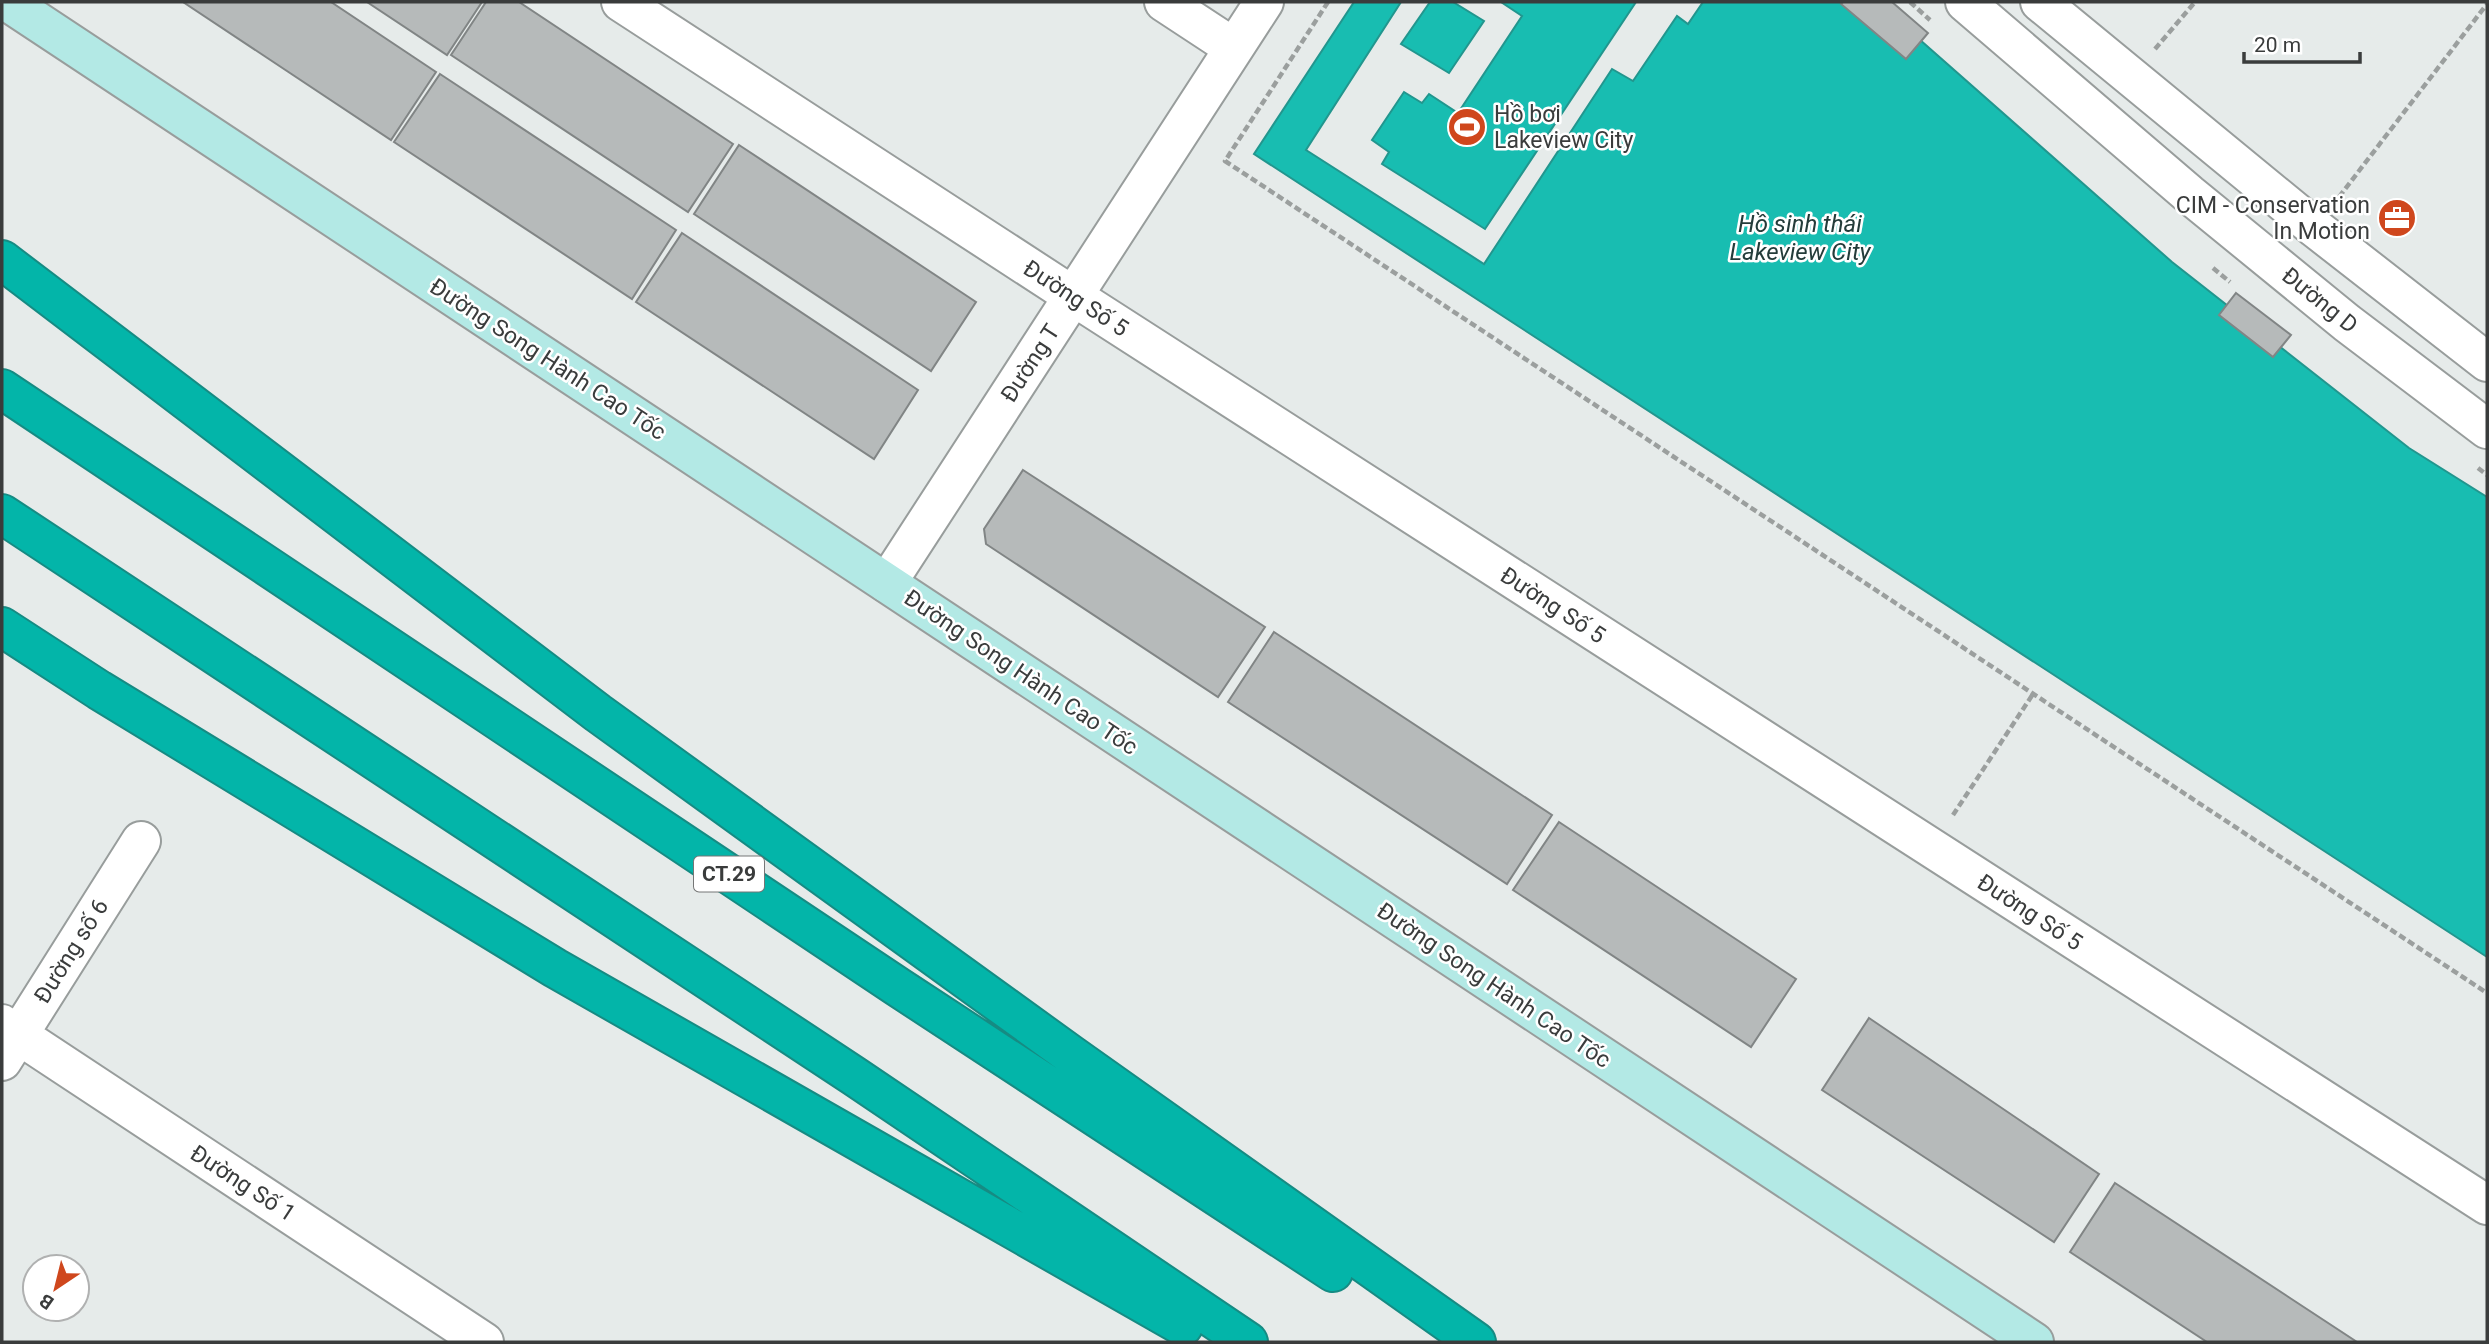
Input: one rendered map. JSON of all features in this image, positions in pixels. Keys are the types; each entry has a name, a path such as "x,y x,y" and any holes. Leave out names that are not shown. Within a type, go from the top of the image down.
{"highway":[{"path":"2,260 598,713 1082,1063 1476,1342"},
{"name":"CT.29","path":"12,395 921,1002 1440,1342"},
{"path":"2,514 854,1076 1248,1342"},
{"path":"2,627 99,690 555,968 1211,1342"}],"main road":[{"name":"Đường Song Hành Cao Tốc","path":"8,2 2034,1342"}],"street":[{"name":"Đường Số 5","path":"621,2 1073,296 2487,1205"},
{"path":"1164,2 1234,48"},
{"name":"Đường T","path":"887,583 1264,2"},
{"name":"Đường D","path":"1965,2 2199,202 2347,323 2487,429"},
{"path":"2040,2 2315,228 2487,362"},
{"name":"Đường số 6","path":"7,1040 141,841"},
{"name":"Đường Số 1","path":"7,1040 484,1342"}],"path":[{"path":"1328,2 1225,161 2487,993"},
{"path":"2132,76 2194,2"},
{"path":"2315,228 2487,4"},
{"path":"1931,848 2033,694"}],"water":[{"name":"Hồ sinh thái Lakeview City","path":"1354,2 1401,2 1306,150 1484,264 1612,69 1633,81 1677,16 1688,24 1703,2 1877,2 2172,262 2409,448 2487,497 2487,957 1254,154"},
{"path":"1430,2 1453,2 1484,21 1449,73 1401,44"},
{"name":"Hồ bơi Lakeview City","path":"1501,2 1636,2 1485,229 1382,164 1389,152 1372,140 1404,92 1422,103 1429,94 1458,113 1522,16"}],"building":[{"path":"183,2 331,2 436,72 391,140"},
{"path":"367,2 482,2 447,55"},
{"path":"486,2 519,2 733,144 688,212 451,55"},
{"path":"1892,2 1928,33 1906,59 1841,4"},
{"path":"440,74 676,230 632,299 394,142"},
{"path":"739,145 976,302 931,371 694,214"},
{"path":"682,233 918,390 874,459 636,302"},
{"path":"2236,293 2291,335 2273,357 2219,315"},
{"path":"1023,470 1265,627 1218,697 986,544 984,529"},
{"path":"1274,632 1552,815 1507,884 1228,702"},
{"path":"1559,822 1796,979 1751,1047 1513,890"},
{"path":"1869,1018 2099,1174 2054,1242 1822,1090"},
{"path":"2115,1183 2357,1342 2207,1342 2070,1252"}],"place":[{"name":"Hồ bơi Lakeview City","path":"1467,127"},
{"name":"CIM - Conservation In Motion","path":"2397,218"}]}
